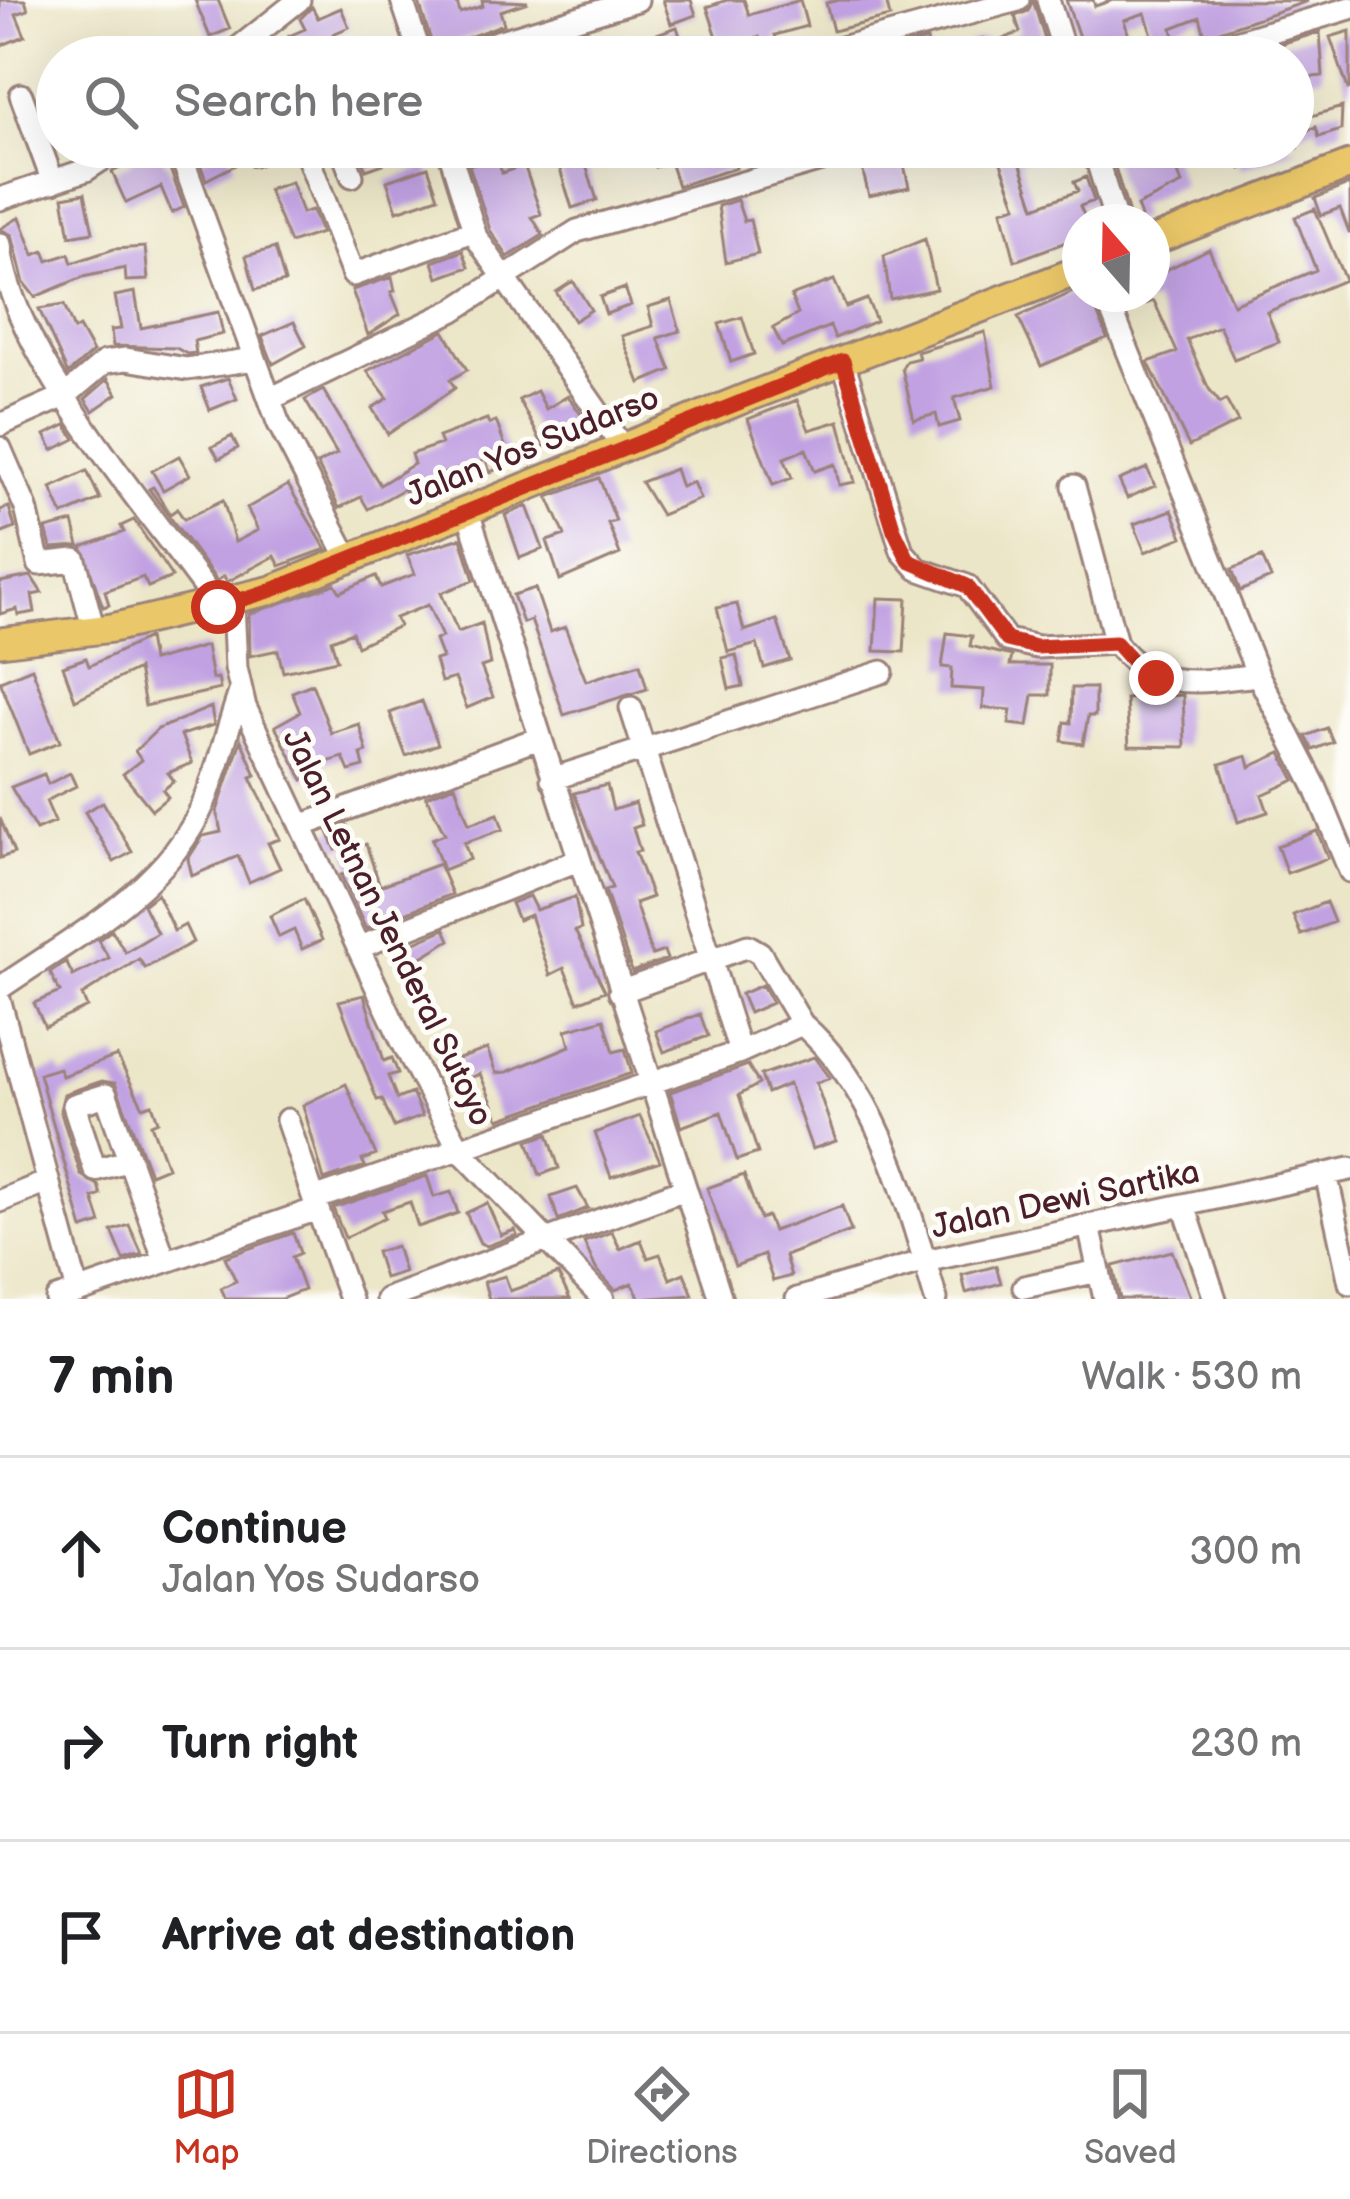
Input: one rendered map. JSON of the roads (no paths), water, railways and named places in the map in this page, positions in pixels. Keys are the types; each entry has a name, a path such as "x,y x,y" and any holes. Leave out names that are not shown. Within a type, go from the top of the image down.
{"main road":[{"path":"1170,234 1350,165"},
{"name":"Jalan Yos Sudarso","path":"0,642 94,631 225,605 1062,278"}],"street":[{"path":"254,36 299,0"},
{"path":"402,0 414,36"},
{"path":"517,36 637,0"},
{"path":"885,36 1018,0"},
{"path":"1048,0 1059,36"},
{"path":"1256,36 1350,8"},
{"path":"21,94 36,135"},
{"path":"48,168 53,182"},
{"path":"0,199 89,168"},
{"path":"186,168 270,399 348,558"},
{"path":"312,168 353,275 473,230"},
{"path":"349,168 352,176"},
{"path":"454,168 473,230 623,448"},
{"path":"270,399 454,310 578,231 794,168"},
{"path":"1099,168 1110,204"},
{"path":"0,244 16,303 65,396 225,605"},
{"path":"1112,312 1258,675 1315,786 1350,871"},
{"path":"0,425 65,396 113,360 187,369 255,359"},
{"path":"843,361 894,530 909,561 967,586 1007,640 1036,647 1116,643"},
{"path":"0,448 26,508 39,564 75,560 94,631"},
{"path":"1074,486 1116,643 1140,670 1169,681 1258,675"},
{"path":"468,512 721,1299"},
{"name":"Jalan Letnan Jenderal Sutoyo","path":"225,605 240,692 358,948 460,1150 550,1238 603,1299"},
{"path":"552,778 882,672"},
{"path":"0,988 117,907 166,862 203,804 240,692"},
{"path":"631,708 707,960 740,1052"},
{"path":"301,826 539,738"},
{"path":"358,948 578,860"},
{"path":"620,992 754,948 802,1024 843,1068 874,1123 937,1299"},
{"path":"0,1002 47,1182 68,1295 740,1052 802,1024"},
{"path":"287,1120 350,1299"},
{"path":"130,1160 165,1262"},
{"name":"Jalan Dewi Sartika","path":"808,1297 925,1262 1350,1169"},
{"path":"1326,1174 1341,1200 1350,1282"},
{"path":"0,1201 47,1182"},
{"path":"387,1299 684,1189"},
{"path":"1184,1206 1215,1299"},
{"path":"1089,1226 1105,1299"},
{"path":"1024,1287 1099,1271"}]}
